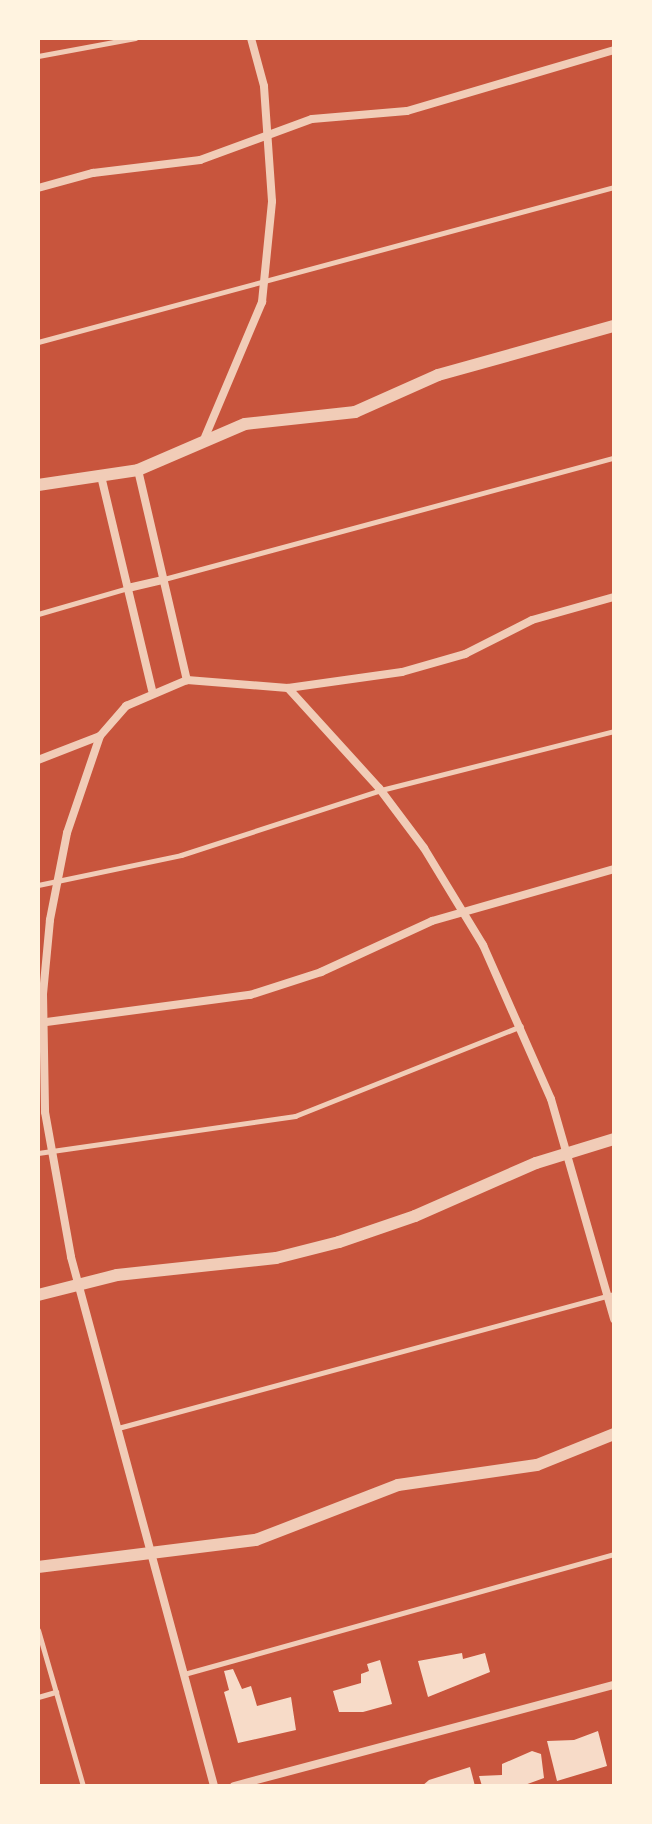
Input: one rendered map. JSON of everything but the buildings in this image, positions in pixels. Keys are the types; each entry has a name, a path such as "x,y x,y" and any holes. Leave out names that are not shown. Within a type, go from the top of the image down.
{"street":[{"path":"205,437 241,361 264,281 272,201 264,86 251,38"},
{"path":"38,188 93,173 200,160 312,119 407,111 614,50"},
{"path":"38,485 138,470 205,437 245,424 355,412 438,375 614,326"},
{"path":"138,470 187,680"},
{"path":"101,476 152,690"},
{"path":"128,588 163,580"},
{"path":"214,1786 79,1285 49,1150 41,1023 57,879 79,791 100,736 126,706 152,690 187,680 288,688 445,662 527,622 614,597"},
{"path":"288,688 381,790 463,912 522,1025 569,1152 611,1295 614,1319"},
{"path":"38,760 100,736"},
{"path":"41,1023 250,995 463,912 614,869"},
{"path":"38,1295 117,1275 276,1258 339,1242 569,1152 614,1139"},
{"path":"38,1567 256,1540 398,1485 537,1465 614,1434"},
{"path":"234,1786 614,1685"}],"lane":[{"path":"38,56 135,38"},
{"path":"38,342 614,187"},
{"path":"163,580 614,458"},
{"path":"38,614 128,588"},
{"path":"38,885 181,855 381,790 614,731"},
{"path":"38,1153 295,1116 522,1025"},
{"path":"118,1428 611,1295"},
{"path":"184,1674 614,1554"},
{"path":"38,1630 83,1786"},
{"path":"38,1697 56,1692"}]}
